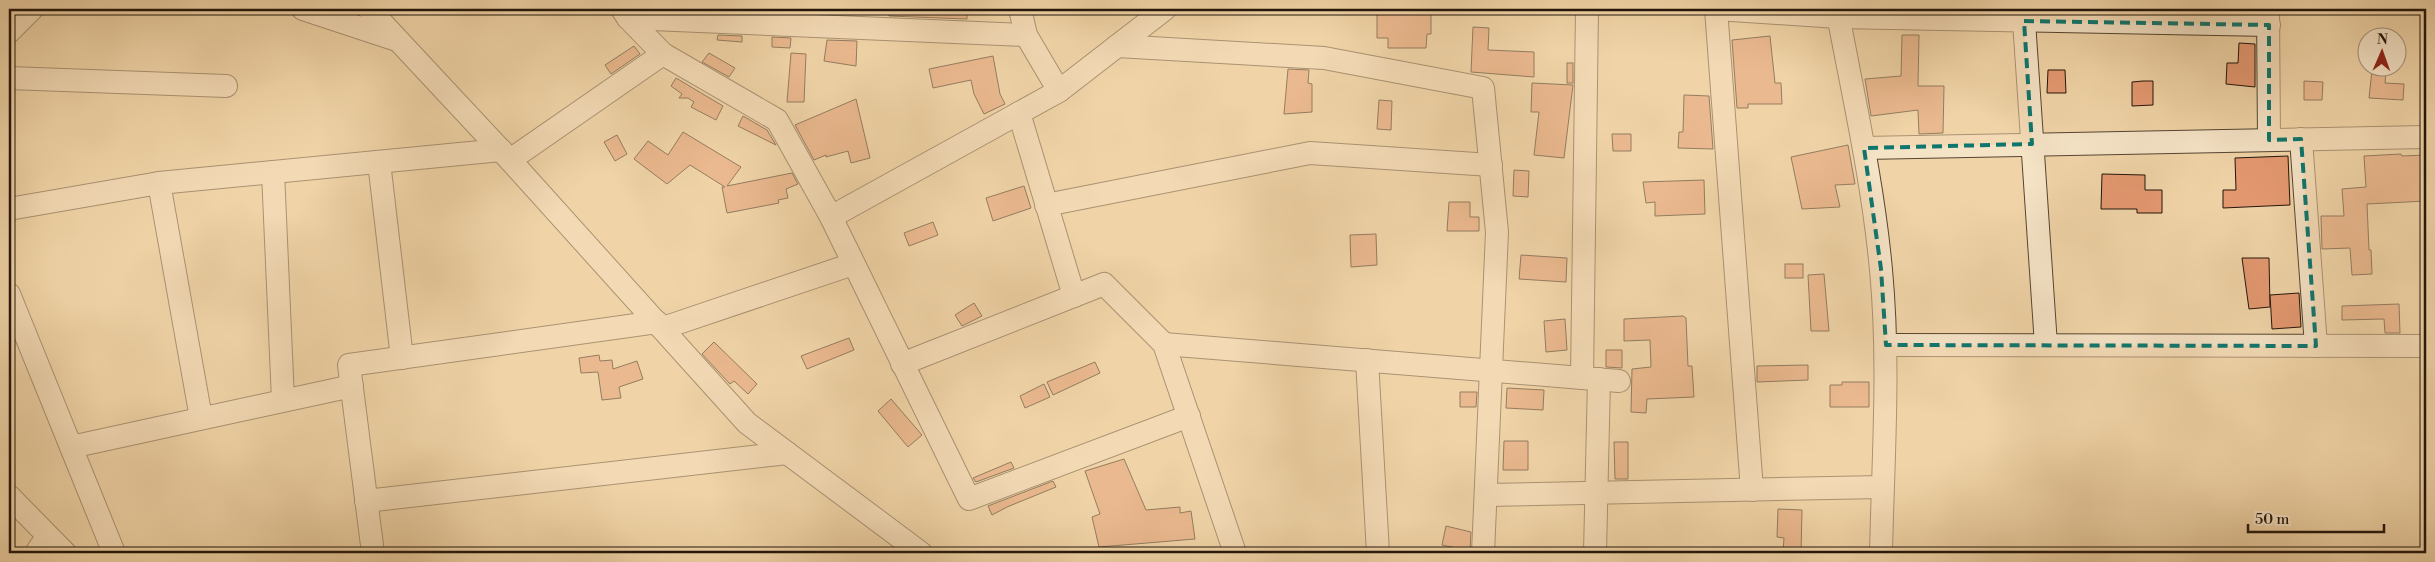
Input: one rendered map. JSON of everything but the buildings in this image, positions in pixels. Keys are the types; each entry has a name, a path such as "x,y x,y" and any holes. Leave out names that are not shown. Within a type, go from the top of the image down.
{"street":[{"path":"9,32 32,9"},
{"path":"303,9 398,40"},
{"path":"368,9 505,155 747,423 921,553"},
{"path":"1020,9 1026,35 1059,91"},
{"path":"831,217 1059,91 1165,9"},
{"path":"1587,9 1600,379 1595,553"},
{"path":"1752,490 1716,9 2024,21 2269,17 2269,140"},
{"path":"625,13 1026,35"},
{"path":"625,13 663,54 778,120 831,217 969,500 1189,416"},
{"path":"1837,13 1864,148 1881,269 1886,345 1881,553"},
{"path":"2024,21 2046,346"},
{"path":"1118,46 1324,58 1483,88 1497,232 1483,553"},
{"path":"9,209 159,183 379,162 505,155 663,54"},
{"path":"9,78 226,86"},
{"path":"1018,113 1074,296"},
{"path":"1864,148 2426,137"},
{"path":"2301,139 2316,346"},
{"path":"1046,205 1310,153 1491,165"},
{"path":"379,162 402,358"},
{"path":"272,172 284,400"},
{"path":"159,183 201,418"},
{"path":"373,553 349,365 660,325 853,264"},
{"path":"902,364 1104,284 1164,344 1235,553"},
{"path":"9,294 114,553"},
{"path":"1164,344 1600,379"},
{"path":"1886,345 2426,346"},
{"path":"1367,360 1378,553"},
{"path":"71,447 352,386"},
{"path":"366,501 787,453"},
{"path":"1486,495 1882,486"},
{"path":"9,496 42,545 65,553"}],"highlighted area":[{"path":"2024,21 2269,25 2269,140 2301,139 2316,346 1886,345 1881,269 1864,148 2032,144"}]}
